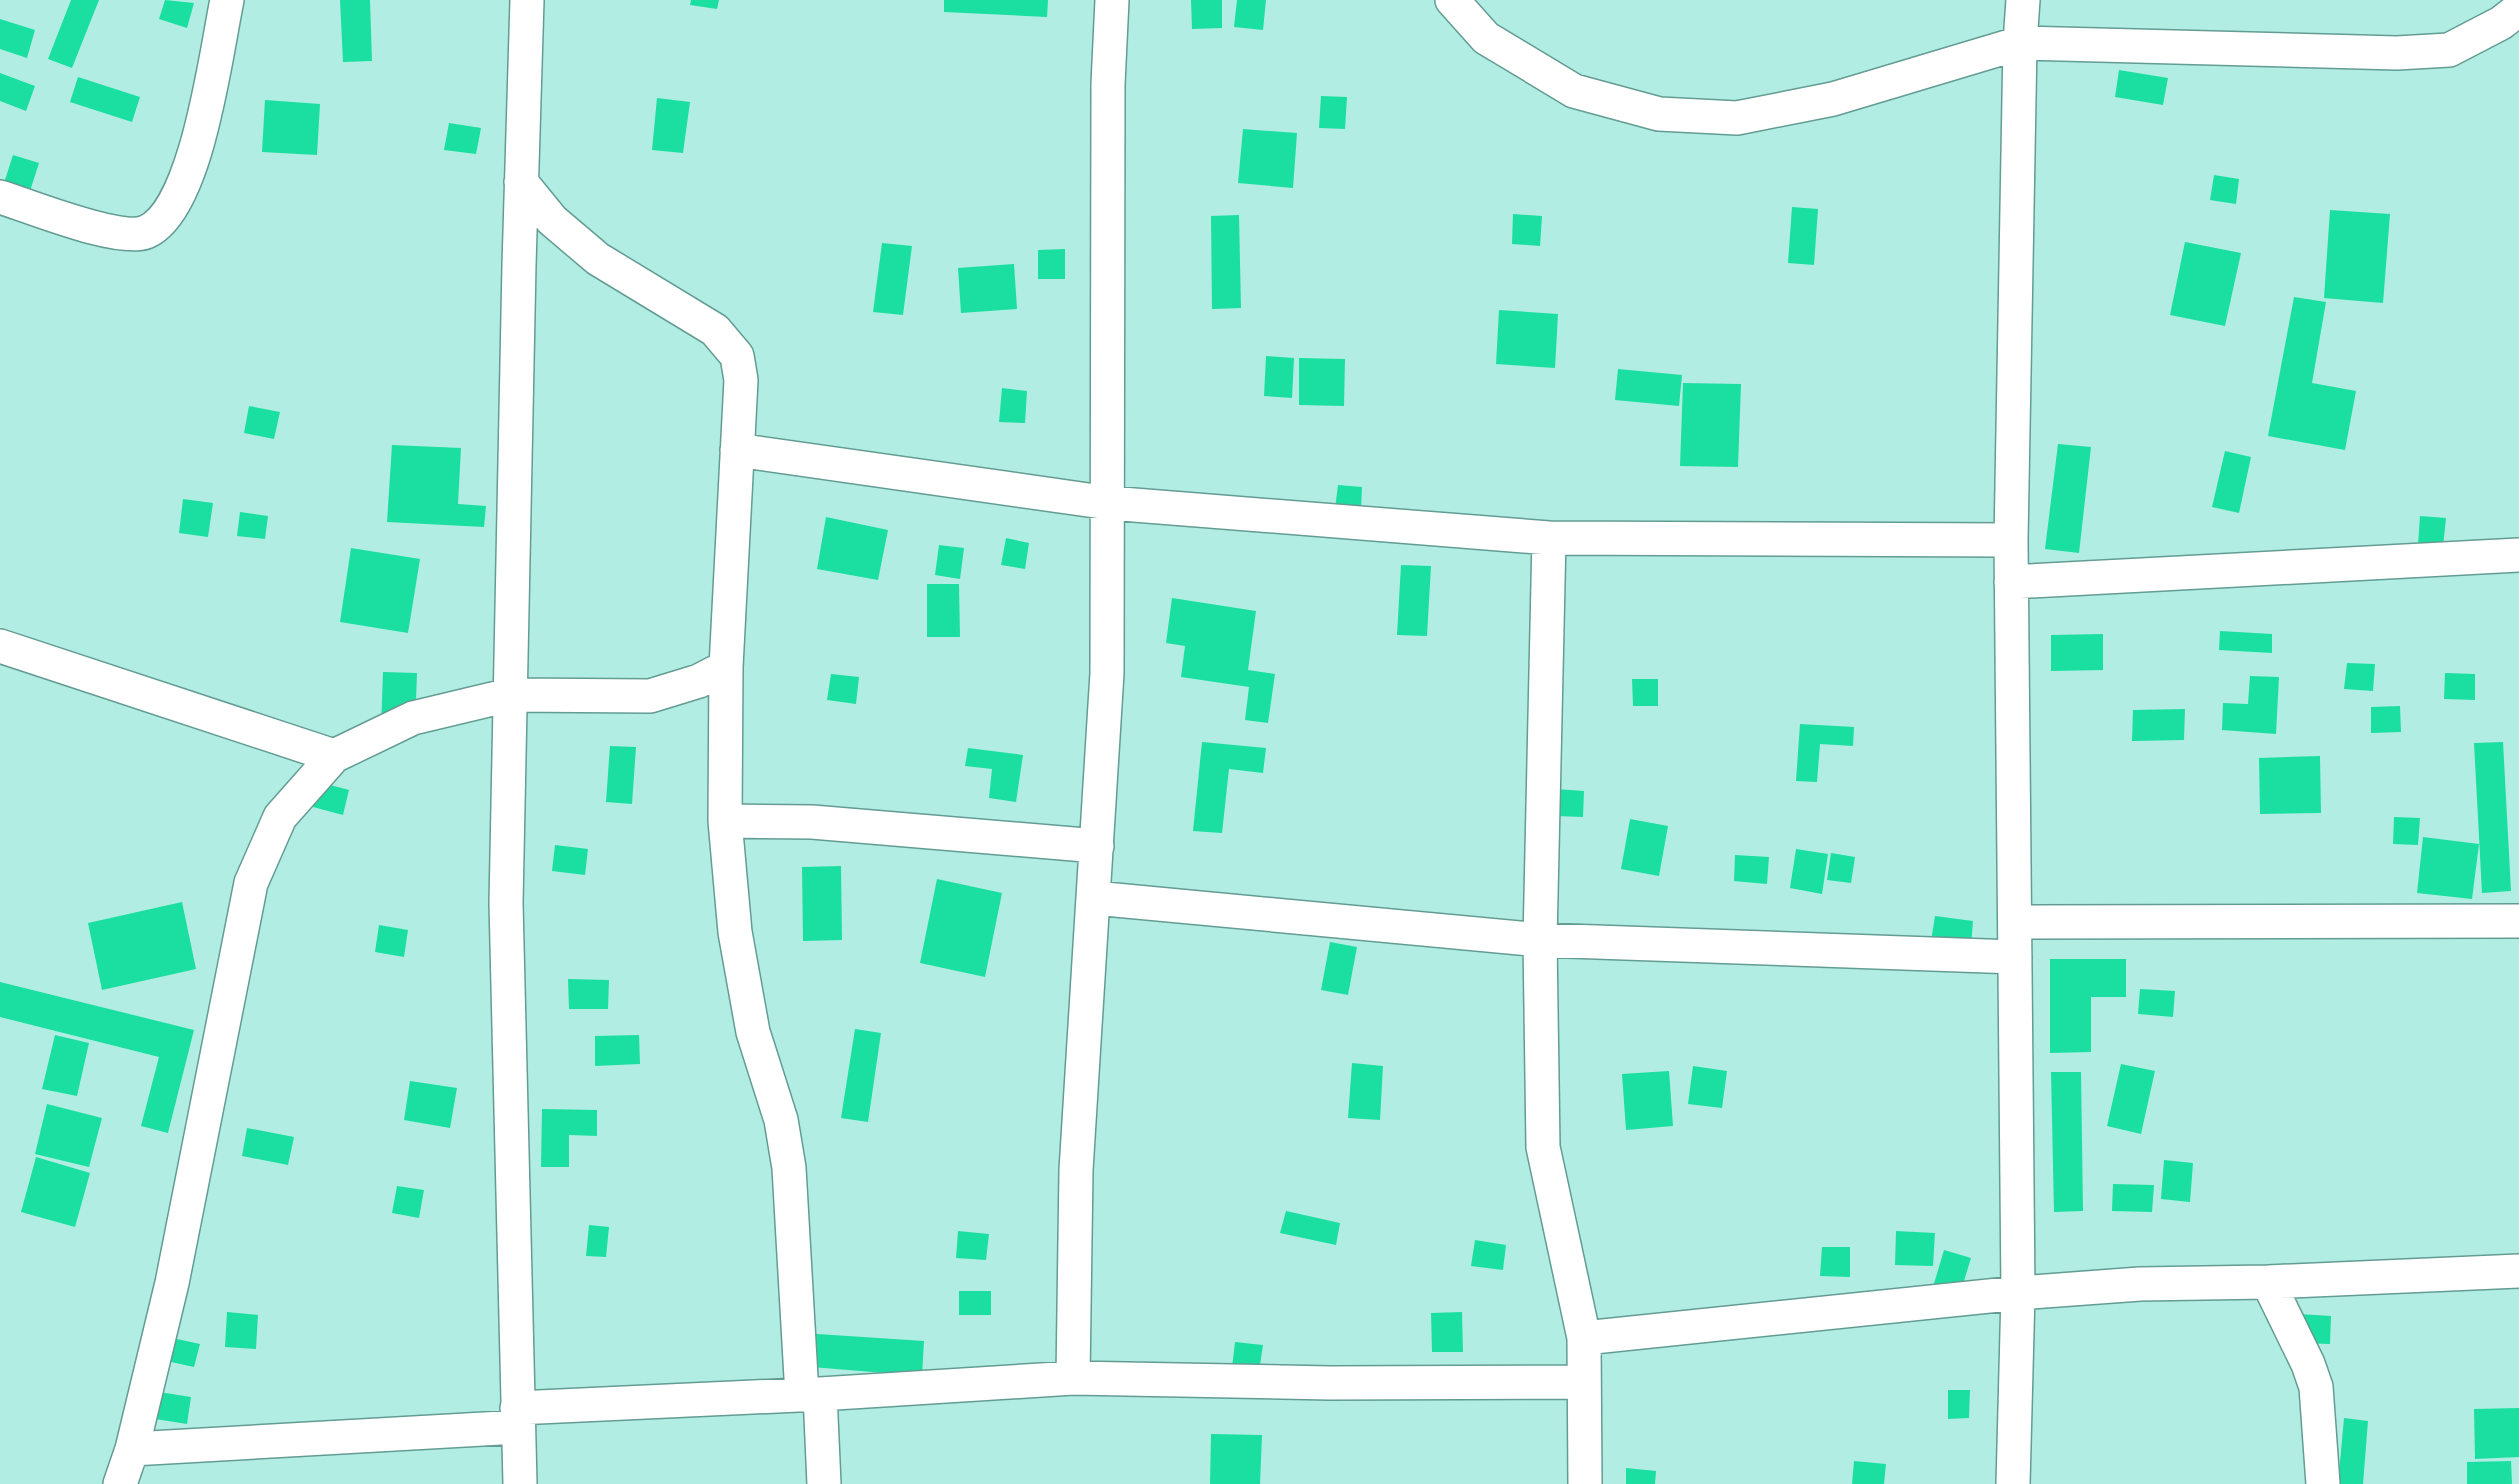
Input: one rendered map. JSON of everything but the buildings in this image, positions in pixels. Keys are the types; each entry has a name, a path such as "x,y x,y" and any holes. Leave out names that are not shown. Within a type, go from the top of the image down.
{"street":[{"path":"0,197 113,233 145,232 168,215 197,150 226,0"},
{"path":"520,1484 506,903 509,695 527,0"},
{"path":"1073,1378 1076,1170 1107,673 1108,84 1112,0"},
{"path":"1452,0 1486,38 1574,90 1659,114 1737,118 1833,99 2020,43 2397,53 2438,51 2449,50 2501,23 2519,9"},
{"path":"2013,1484 2018,1293 2010,540 2022,0"},
{"path":"521,182 552,220 598,259 715,330 737,356 741,380 726,667 725,820 735,932 753,1032 781,1120 789,1168 811,1394 824,1484"},
{"path":"737,450 1109,503 1549,538 2010,540"},
{"path":"1549,538 1540,940 1543,1146 1584,1338 1585,1484"},
{"path":"2011,582 2519,555"},
{"path":"0,646 334,756"},
{"path":"120,1484 132,1449 172,1283 251,883 280,817 334,756 412,718 509,695 650,696 699,681 726,667"},
{"path":"725,820 812,822 1098,846"},
{"path":"1094,898 1540,940 2015,957"},
{"path":"2015,922 2519,921"},
{"path":"1584,1338 2018,1293 2140,1284 2268,1282 2519,1271"},
{"path":"2268,1282 2308,1364 2316,1387 2323,1484"},
{"path":"132,1449 811,1394 1073,1378 1330,1383 1584,1382"}]}
